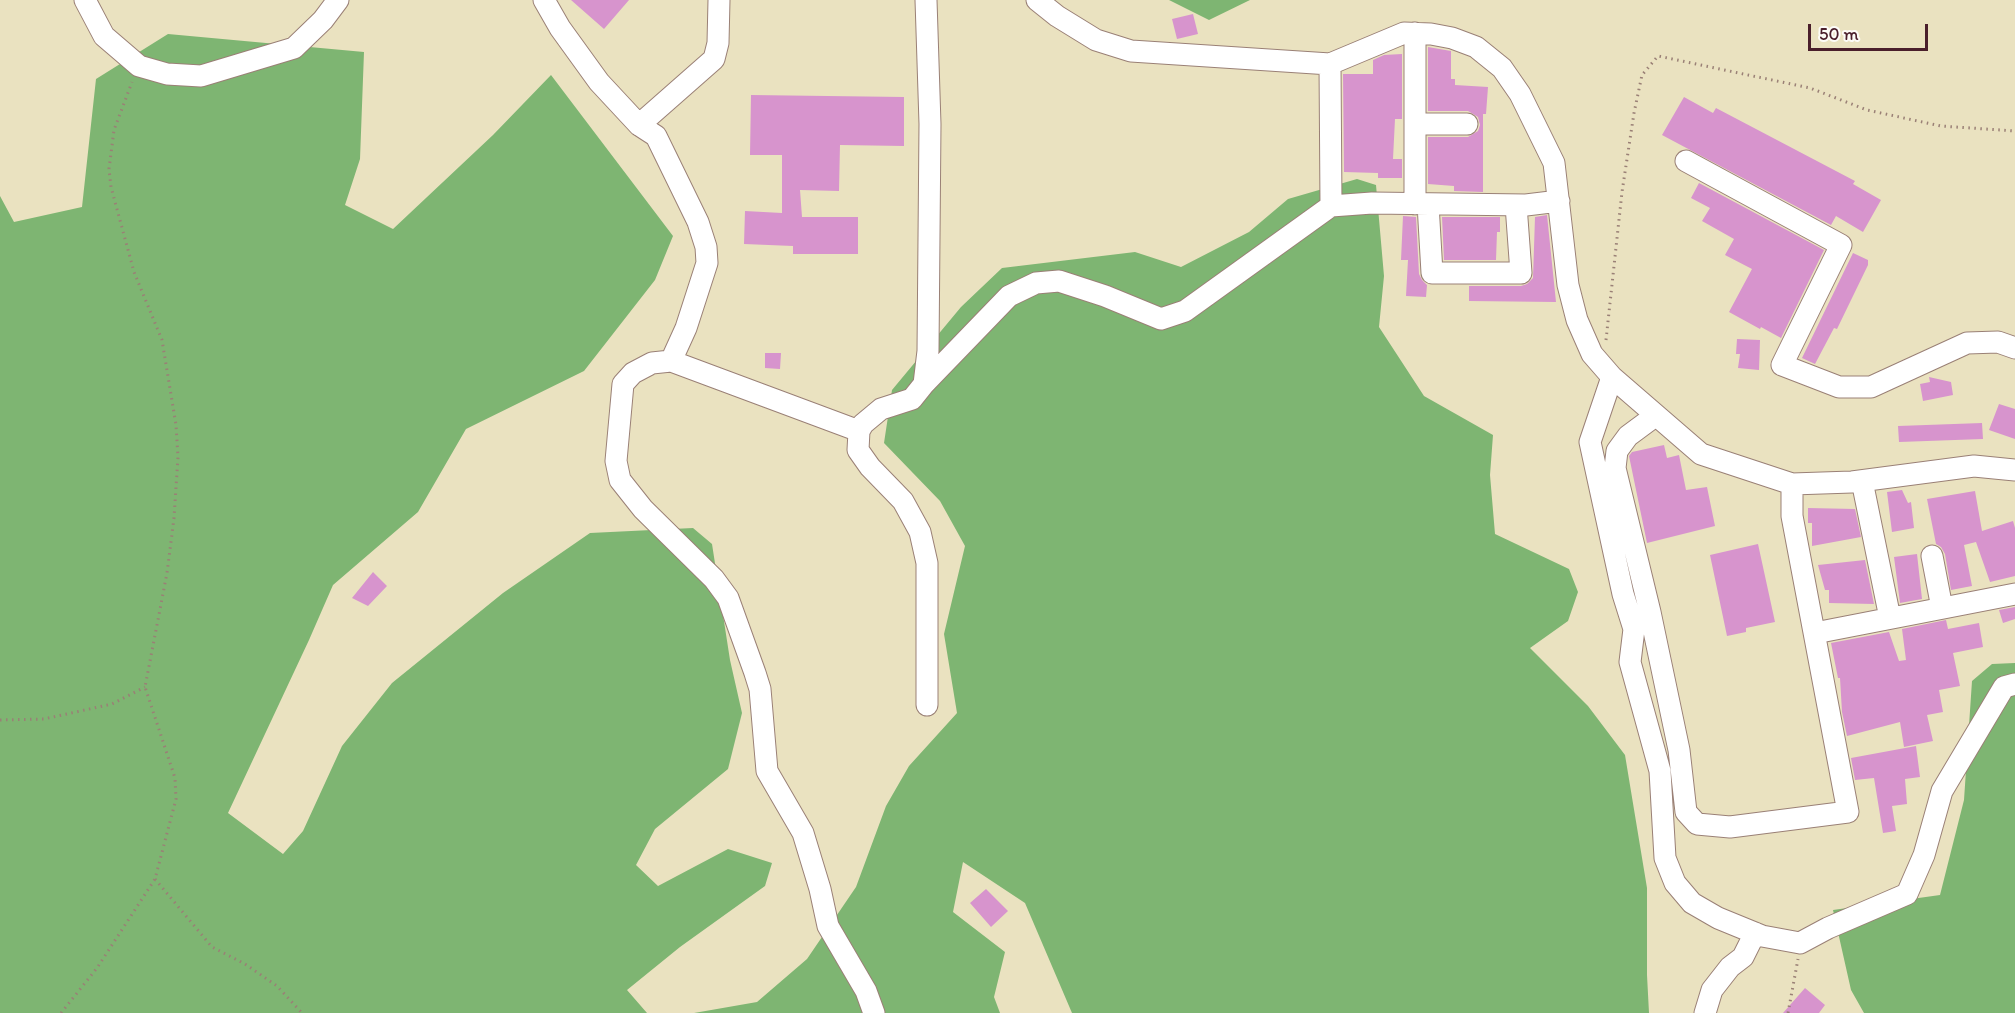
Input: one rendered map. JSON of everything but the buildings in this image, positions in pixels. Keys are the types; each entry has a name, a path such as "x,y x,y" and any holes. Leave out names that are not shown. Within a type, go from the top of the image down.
{"street":[{"path":"85,0 104,36 139,66 167,74 201,76 294,48 323,20 338,0"},
{"path":"544,0 560,28 599,82 639,125 656,136 698,222 706,247 706,263 686,328 671,361"},
{"path":"639,125 714,59 718,43 718,0"},
{"path":"924,384 928,351 930,124 926,0"},
{"path":"1037,0 1057,16 1096,40 1131,51 1330,64 1404,33 1452,38 1476,47 1502,68 1520,94 1554,163 1568,285 1574,309 1592,354 1608,373 1701,454 1792,484 1862,481 1974,466 2015,470"},
{"path":"1415,33 1415,124 1422,204 1432,273 1521,273 1516,205"},
{"path":"1330,64 1331,206"},
{"path":"1415,124 1467,124"},
{"path":"1686,161 1841,245 1782,365 1839,387 1871,387 1967,343 1998,342 2015,348"},
{"path":"927,705 927,563 920,532 903,501 870,467 858,450 859,431 863,424 881,409 912,399 1009,297 1036,283 1059,281 1105,296 1161,319 1185,311 1331,206 1516,205 1559,201"},
{"path":"859,431 671,361 652,363 633,373 623,384 616,461 620,480 644,508 714,579 728,598 760,689 767,771 803,833 820,889 828,926 866,991 874,1013"},
{"path":"1608,373 1590,442 1623,594 1634,629 1630,662 1660,771 1665,858 1675,884 1692,903 1718,918 1755,933 1800,943 1828,928 1907,894 1924,855 1942,791 2004,687 2015,684"},
{"path":"1655,416 1628,436 1617,451 1615,468 1650,612 1679,750 1686,812 1696,824 1730,827 1848,812 1792,516 1792,484"},
{"path":"1862,481 1890,618"},
{"path":"1932,556 1942,608"},
{"path":"1815,633 2015,594"},
{"path":"1705,1013 1712,990 1730,967 1743,957 1755,933"}],"path":[{"path":"1608,373 1610,293 1634,113 1642,75 1658,56 1810,88 1867,110 1941,126 2015,131"},
{"path":"61,1013 98,968 155,879 176,799 175,778 145,687 168,573 178,458 176,425 162,340 134,272 111,187 109,169 114,130 139,66"},
{"path":"0,720 55,717 112,704 145,687"},
{"path":"155,879 212,947 245,964 277,986 302,1013"},
{"path":"1788,1013 1800,943"}],"green space":[{"path":"1169,0 1250,0 1209,20"},
{"path":"168,34 364,52 360,159 345,205 393,229 493,135 551,75 673,236 655,280 584,371 466,429 418,512 333,585 228,813 283,854 303,831 342,746 392,683 503,593 590,533 693,528 712,544 730,660 742,713 728,769 655,829 636,865 658,886 728,849 772,863 765,886 680,947 627,990 647,1013 0,1013 0,196 14,222 82,207 96,79"},
{"path":"1357,179 1376,185 1384,276 1379,327 1424,396 1493,435 1490,475 1495,534 1569,569 1578,592 1568,621 1530,648 1588,706 1625,755 1647,888 1649,1013 1072,1013 1025,903 963,862 953,912 1005,952 994,997 1000,1013 694,1013 757,1002 807,959 856,887 886,806 909,766 957,713 944,634 965,546 940,501 884,443 892,390 961,307 1002,268 1135,252 1181,267 1249,232 1288,199"},
{"path":"2015,663 2015,1013 1864,1013 1851,990 1833,910 1940,895 1964,800 1972,681 1992,664"}]}
